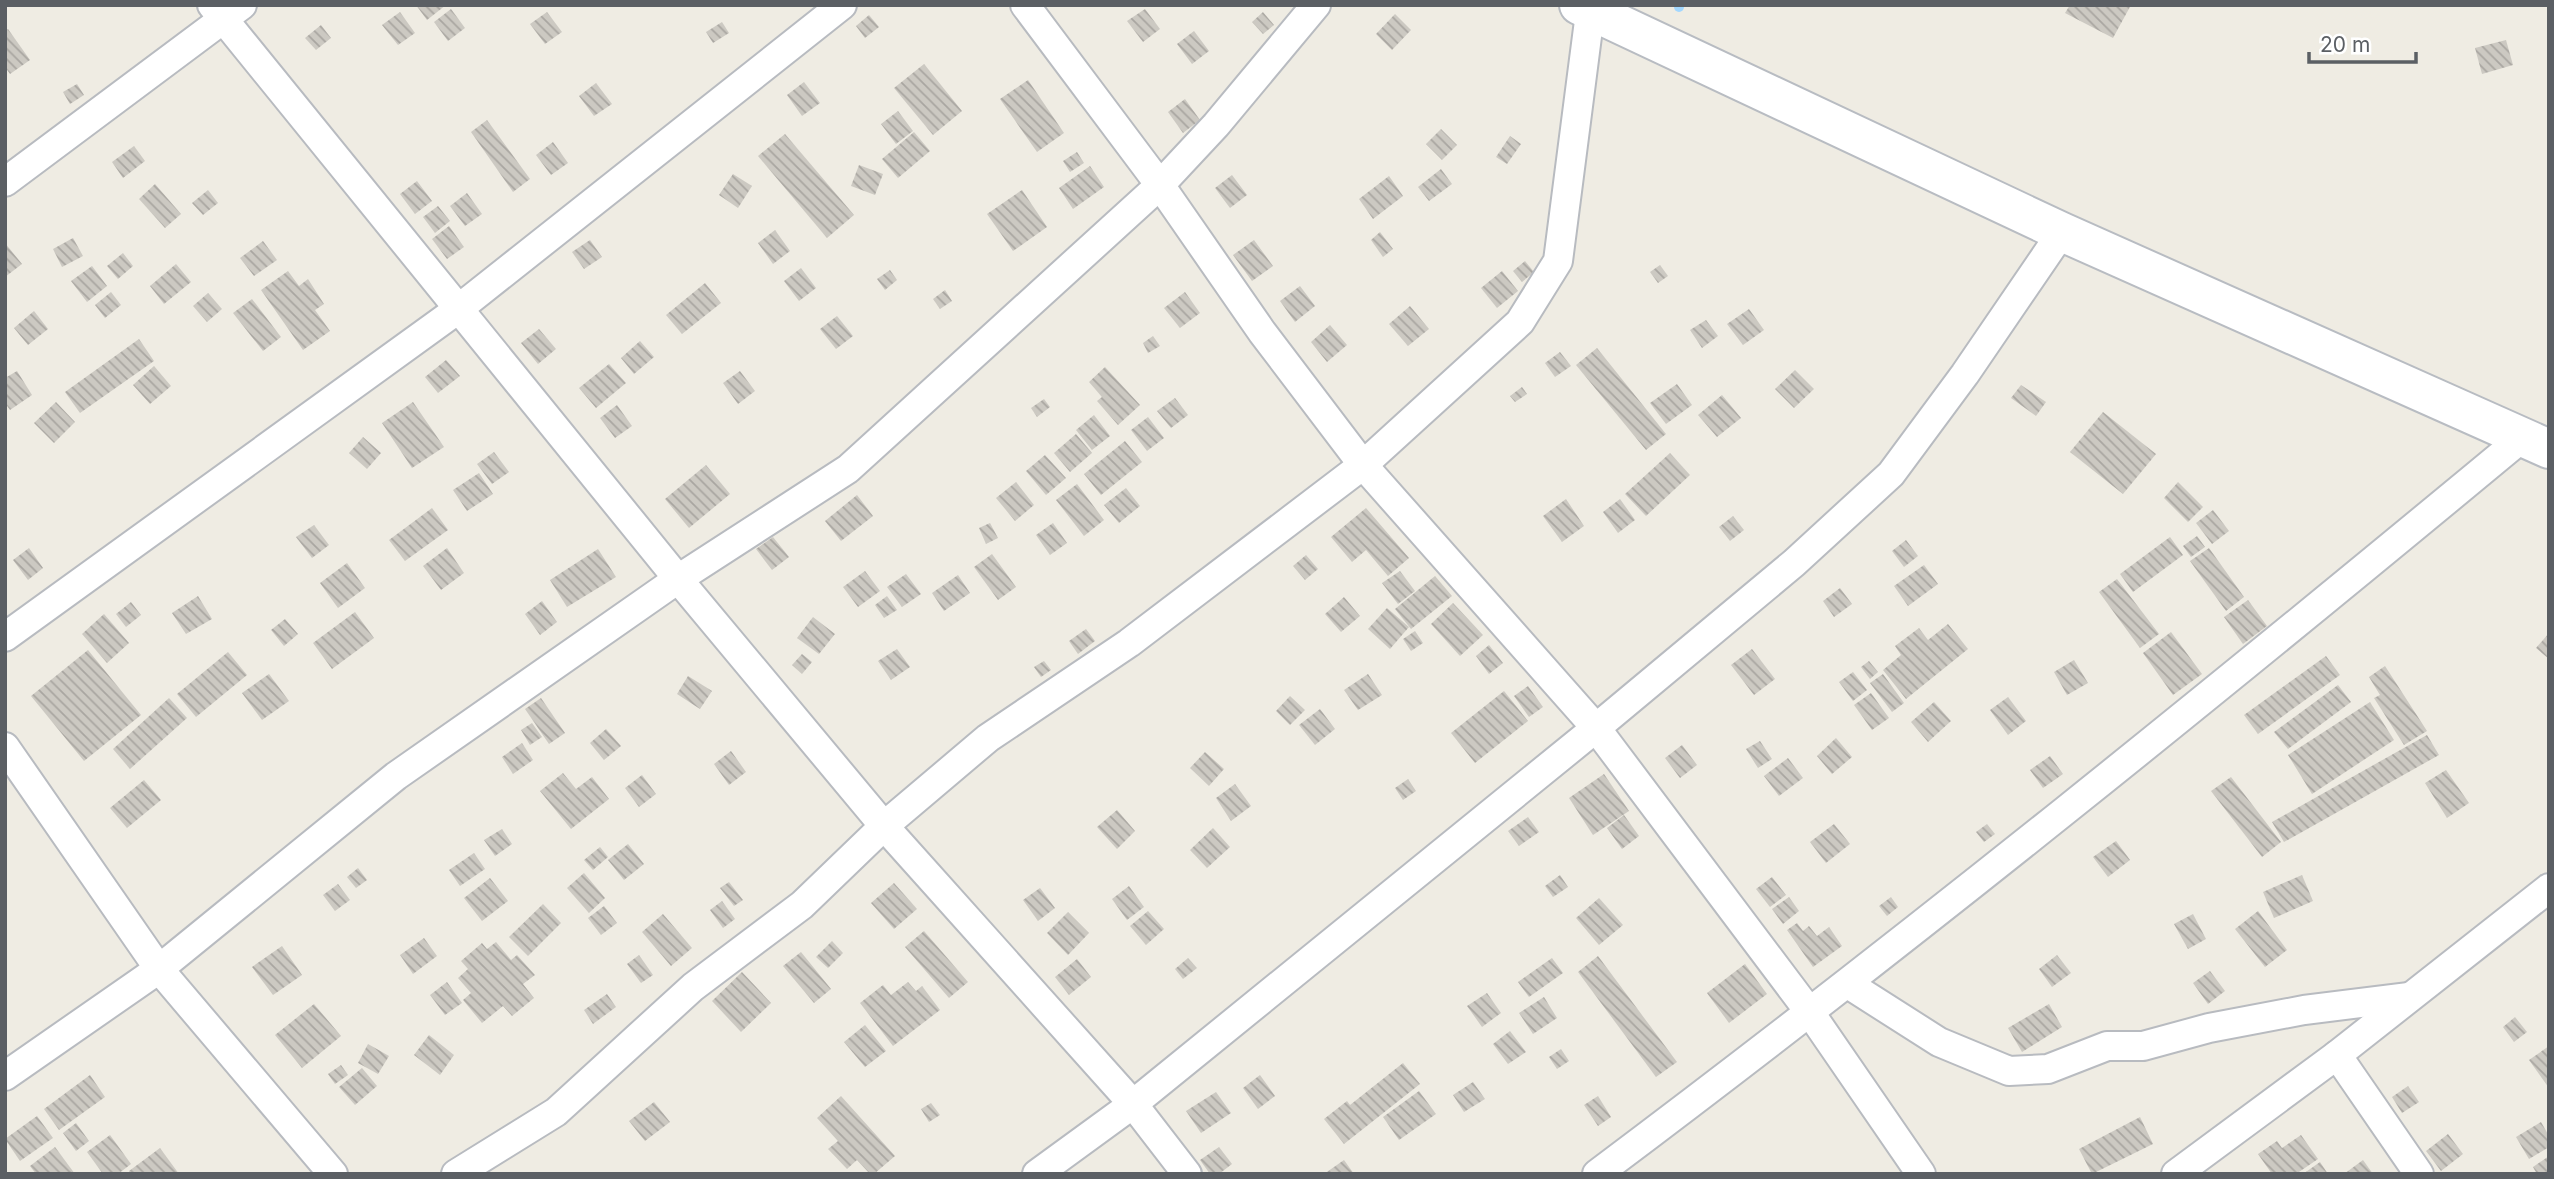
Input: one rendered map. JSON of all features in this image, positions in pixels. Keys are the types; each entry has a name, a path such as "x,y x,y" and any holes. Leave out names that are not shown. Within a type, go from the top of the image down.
{"main road":[{"path":"1585,9 2062,232 2536,443"}],"street":[{"path":"5,637 457,310 842,5"},
{"path":"1025,5 1160,185 1262,332 1363,465 1596,728 1811,1014 1921,1174"},
{"path":"5,1076 159,969 396,776 678,579 848,469 1160,185 1216,125 1316,5"},
{"path":"456,1174 556,1112 693,987 802,905 884,826 988,737 1129,643 1363,465 1520,322 1558,261 1585,9"},
{"path":"5,182 225,10 457,310 678,579 884,826 1133,1104 1187,1174"},
{"path":"1037,1174 1133,1104 1794,564 1891,474 1965,374 2062,232"},
{"path":"1597,1174 1811,1014 2536,443"},
{"path":"5,747 159,969 333,1174"},
{"path":"2176,1174 2337,1055 2549,888"},
{"path":"1848,985 1939,1042 2008,1071 2048,1069 2107,1046 2143,1046 2223,1025 2305,1010 2409,997"},
{"path":"2337,1055 2419,1174"}],"building":[{"path":"416,5 446,5 427,20"},
{"path":"2070,5 2131,5 2113,38 2065,13"},
{"path":"451,9 465,28 448,41 434,22"},
{"path":"1145,9 1160,29 1143,42 1127,21"},
{"path":"400,12 415,33 398,45 382,25"},
{"path":"547,12 562,32 545,44 530,24"},
{"path":"1263,12 1274,25 1263,34 1252,22"},
{"path":"1395,14 1411,30 1392,50 1376,34"},
{"path":"869,15 879,27 865,38 856,26"},
{"path":"722,22 729,33 713,43 706,32"},
{"path":"321,25 331,38 316,50 305,38"},
{"path":"8,29 30,60 10,74 5,67 5,31"},
{"path":"1194,31 1209,51 1192,64 1177,44"},
{"path":"2506,40 2513,65 2482,74 2475,48"},
{"path":"924,64 962,111 933,135 894,88"},
{"path":"1028,80 1064,133 1037,152 1000,99"},
{"path":"804,82 820,103 802,116 787,95"},
{"path":"596,83 612,104 594,116 579,96"},
{"path":"77,84 84,95 70,104 63,92"},
{"path":"1185,99 1200,120 1183,133 1168,112"},
{"path":"898,111 913,131 896,144 881,124"},
{"path":"487,120 530,179 513,192 471,132"},
{"path":"1441,129 1457,145 1442,160 1426,144"},
{"path":"914,132 930,151 898,178 882,159"},
{"path":"785,134 854,215 827,238 758,156"},
{"path":"1510,136 1521,144 1507,164 1496,157"},
{"path":"553,142 568,163 551,175 536,155"},
{"path":"134,146 145,161 123,178 112,162"},
{"path":"1077,152 1084,163 1070,172 1063,161"},
{"path":"859,165 883,174 875,195 851,186"},
{"path":"1090,166 1104,187 1073,209 1059,188"},
{"path":"1441,169 1452,184 1429,201 1418,187"},
{"path":"733,174 752,186 738,208 719,195"},
{"path":"1232,175 1247,195 1230,208 1215,188"},
{"path":"1389,176 1403,196 1373,219 1359,199"},
{"path":"417,181 432,201 415,214 400,194"},
{"path":"155,184 181,214 165,228 139,199"},
{"path":"208,190 218,203 203,215 192,203"},
{"path":"1022,190 1047,227 1013,251 987,214"},
{"path":"467,193 482,214 465,226 450,206"},
{"path":"438,206 450,221 435,233 423,217"},
{"path":"449,226 464,247 447,259 432,239"},
{"path":"775,230 790,251 773,264 758,243"},
{"path":"1380,232 1393,249 1383,257 1371,240"},
{"path":"73,238 83,256 62,267 53,249"},
{"path":"590,240 602,257 584,269 572,252"},
{"path":"1254,240 1273,266 1252,281 1233,255"},
{"path":"263,241 277,260 254,276 240,258"},
{"path":"5,243 22,264 5,277"},
{"path":"123,253 133,266 118,279 107,266"},
{"path":"1525,261 1534,272 1522,282 1513,271"},
{"path":"176,264 191,282 164,304 150,286"},
{"path":"1660,265 1668,276 1658,283 1650,272"},
{"path":"92,266 107,286 87,302 71,281"},
{"path":"801,268 816,288 799,301 784,281"},
{"path":"890,270 897,280 885,290 877,279"},
{"path":"288,271 299,286 308,279 324,304 315,310 330,331 303,350 261,290"},
{"path":"1502,271 1518,291 1497,308 1481,288"},
{"path":"705,283 721,303 682,334 666,315"},
{"path":"1300,286 1315,306 1295,322 1280,301"},
{"path":"945,290 952,301 940,309 933,299"},
{"path":"111,292 121,305 105,318 95,305"},
{"path":"1185,292 1200,313 1180,328 1164,308"},
{"path":"208,293 222,309 207,322 193,306"},
{"path":"252,299 281,337 263,351 233,313"},
{"path":"1410,306 1429,329 1408,346 1389,324"},
{"path":"1749,309 1764,330 1743,345 1727,324"},
{"path":"34,311 48,329 28,345 14,328"},
{"path":"837,316 853,336 836,349 820,329"},
{"path":"1706,320 1718,336 1702,348 1690,330"},
{"path":"1330,325 1347,345 1327,362 1311,342"},
{"path":"539,329 556,349 538,364 521,343"},
{"path":"1153,336 1160,346 1148,353 1143,343"},
{"path":"139,339 154,361 80,413 65,392"},
{"path":"640,341 654,357 634,374 621,358"},
{"path":"1597,348 1666,434 1646,450 1576,365"},
{"path":"1560,352 1571,366 1555,377 1545,363"},
{"path":"446,360 460,376 438,393 425,377"},
{"path":"609,364 626,383 596,408 579,388"},
{"path":"154,366 171,386 150,404 133,385"},
{"path":"1105,367 1140,405 1118,425 1097,401 1102,397 1089,382"},
{"path":"1795,370 1814,389 1794,408 1775,389"},
{"path":"17,371 32,395 10,410 5,403 5,378"},
{"path":"740,371 755,391 738,404 723,383"},
{"path":"1677,384 1692,405 1666,424 1650,403"},
{"path":"2021,385 2046,402 2036,416 2011,398"},
{"path":"1522,387 1527,394 1515,402 1510,396"},
{"path":"1722,395 1741,418 1717,437 1698,415"},
{"path":"1175,398 1188,415 1171,428 1157,411"},
{"path":"1044,399 1050,407 1037,417 1031,408"},
{"path":"56,402 75,422 54,443 34,423"},
{"path":"413,402 444,447 412,468 382,423"},
{"path":"617,405 632,426 615,438 600,418"},
{"path":"2103,412 2156,454 2123,494 2070,452"},
{"path":"1094,415 1110,436 1092,450 1076,430"},
{"path":"1148,417 1164,438 1147,451 1131,430"},
{"path":"1076,434 1092,453 1070,472 1054,453"},
{"path":"363,437 381,453 367,469 349,453"},
{"path":"1125,441 1142,462 1101,495 1084,474"},
{"path":"494,452 509,472 492,484 477,464"},
{"path":"1670,453 1690,475 1646,516 1625,494"},
{"path":"1045,455 1066,478 1046,495 1026,471"},
{"path":"706,465 730,494 689,528 665,499"},
{"path":"479,473 493,494 467,511 453,490"},
{"path":"1016,482 1034,505 1015,521 996,498"},
{"path":"2178,482 2203,507 2188,522 2164,498"},
{"path":"1077,484 1104,520 1084,536 1056,500"},
{"path":"1126,488 1140,506 1119,523 1104,505"},
{"path":"857,495 873,516 841,541 825,521"},
{"path":"1566,499 1584,526 1562,542 1543,516"},
{"path":"1620,499 1635,520 1618,533 1603,512"},
{"path":"432,508 448,530 405,561 389,540"},
{"path":"1366,508 1409,558 1388,576 1366,550 1352,562 1331,537"},
{"path":"2213,510 2229,531 2212,544 2196,523"},
{"path":"1733,516 1744,530 1730,541 1719,527"},
{"path":"990,523 998,538 986,544 979,528"},
{"path":"1053,523 1067,543 1050,555 1036,535"},
{"path":"314,525 329,545 312,558 296,537"},
{"path":"2197,536 2205,547 2191,557 2183,546"},
{"path":"773,537 789,557 772,570 756,549"},
{"path":"2170,537 2183,555 2133,592 2120,574"},
{"path":"1906,540 1918,556 1904,567 1892,551"},
{"path":"29,548 43,568 28,580 13,560"},
{"path":"447,548 464,573 441,590 423,566"},
{"path":"2209,548 2244,597 2226,611 2190,561"},
{"path":"598,549 616,577 567,607 550,580"},
{"path":"992,554 1016,587 998,600 974,567"},
{"path":"1306,555 1318,569 1305,580 1293,566"},
{"path":"347,563 365,588 338,608 320,583"},
{"path":"1924,565 1938,584 1908,606 1894,586"},
{"path":"865,571 880,591 858,607 843,587"},
{"path":"1400,571 1415,591 1398,604 1382,583"},
{"path":"906,574 921,594 902,607 887,587"},
{"path":"958,575 970,593 944,611 932,593"},
{"path":"1435,576 1452,596 1411,629 1395,609"},
{"path":"2117,579 2159,634 2140,648 2099,592"},
{"path":"1840,588 1852,604 1834,617 1823,601"},
{"path":"198,596 212,619 186,634 172,613"},
{"path":"887,596 897,610 884,618 875,605"},
{"path":"1344,597 1360,616 1341,632 1325,614"},
{"path":"2248,600 2267,626 2243,644 2224,617"},
{"path":"542,601 557,622 540,635 525,614"},
{"path":"131,602 141,615 126,627 116,614"},
{"path":"1453,603 1483,635 1460,656 1431,624"},
{"path":"1387,608 1409,627 1390,649 1368,629"},
{"path":"355,612 374,638 332,669 313,643"},
{"path":"104,614 129,643 107,663 82,634"},
{"path":"813,617 835,634 819,654 797,638"},
{"path":"285,619 298,634 284,646 271,630"},
{"path":"1948,624 1968,649 1906,699 1883,670 1901,655 1895,646 1919,628 1928,640"},
{"path":"1086,629 1095,641 1078,654 1069,641"},
{"path":"1415,631 1423,643 1411,651 1403,639"},
{"path":"2171,632 2202,674 2173,695 2143,653"},
{"path":"2549,633 2549,659 2536,648"},
{"path":"1489,645 1503,663 1489,674 1476,656"},
{"path":"897,649 910,667 891,680 878,661"},
{"path":"1752,649 1775,679 1754,695 1731,665"},
{"path":"88,650 141,715 84,761 31,696"},
{"path":"228,652 247,675 196,717 177,694"},
{"path":"802,654 812,662 802,674 792,665"},
{"path":"2326,656 2340,675 2258,734 2244,715"},
{"path":"2074,660 2088,683 2067,695 2054,672"},
{"path":"1044,661 1051,670 1041,677 1034,667"},
{"path":"1869,661 1878,672 1870,679 1861,667"},
{"path":"2385,666 2427,731 2404,745 2374,698 2380,695 2369,677"},
{"path":"1853,672 1867,690 1853,701 1839,682"},
{"path":"269,674 289,701 262,720 242,693"},
{"path":"1368,674 1382,695 1358,710 1344,690"},
{"path":"1883,674 1904,703 1892,712 1870,683"},
{"path":"688,676 712,691 700,709 677,694"},
{"path":"2338,685 2351,702 2288,749 2274,732"},
{"path":"1528,686 1543,707 1529,717 1514,696"},
{"path":"1504,691 1528,721 1475,763 1451,733"},
{"path":"1871,693 1889,718 1872,730 1854,705"},
{"path":"1290,696 1305,710 1290,725 1276,711"},
{"path":"2008,697 2026,721 2008,735 1990,710"},
{"path":"169,698 187,718 130,769 113,749"},
{"path":"541,698 565,733 549,744 525,709"},
{"path":"1934,702 1951,721 1928,742 1911,722"},
{"path":"2370,702 2394,740 2312,794 2288,755"},
{"path":"1320,709 1335,729 1315,745 1299,725"},
{"path":"532,723 542,737 530,745 521,730"},
{"path":"606,729 621,746 604,760 590,743"},
{"path":"2427,735 2439,755 2284,842 2272,822"},
{"path":"1836,738 1852,757 1832,774 1817,756"},
{"path":"1760,741 1772,759 1758,768 1746,749"},
{"path":"522,743 533,760 513,774 502,757"},
{"path":"1682,745 1697,765 1680,778 1665,758"},
{"path":"731,751 746,772 729,785 714,764"},
{"path":"1205,752 1224,769 1209,786 1190,768"},
{"path":"2050,756 2063,774 2043,788 2030,770"},
{"path":"1788,758 1803,778 1779,796 1764,776"},
{"path":"2446,770 2469,803 2447,818 2425,783"},
{"path":"563,773 576,789 592,777 609,799 571,829 540,791"},
{"path":"1604,774 1629,811 1593,835 1569,798"},
{"path":"642,775 656,794 639,807 625,788"},
{"path":"2231,777 2281,842 2262,857 2211,791"},
{"path":"1408,779 1416,791 1403,800 1395,788"},
{"path":"144,780 161,800 127,828 110,808"},
{"path":"1235,784 1251,806 1231,821 1216,798"},
{"path":"1117,810 1135,831 1117,849 1097,827"},
{"path":"1624,815 1639,836 1622,849 1607,828"},
{"path":"1528,817 1539,832 1519,846 1508,831"},
{"path":"1834,824 1850,844 1826,863 1810,842"},
{"path":"1987,824 1995,834 1984,842 1976,832"},
{"path":"1213,828 1230,847 1207,868 1190,850"},
{"path":"502,829 512,844 495,856 484,840"},
{"path":"2116,841 2130,860 2108,877 2093,857"},
{"path":"628,844 644,864 624,880 608,860"},
{"path":"600,847 608,857 593,870 584,860"},
{"path":"474,853 485,869 460,886 449,870"},
{"path":"358,868 367,880 356,888 347,877"},
{"path":"584,873 605,898 589,913 567,888"},
{"path":"1560,875 1568,887 1553,897 1545,886"},
{"path":"2302,875 2313,901 2274,918 2263,892"},
{"path":"1772,877 1786,895 1770,907 1756,889"},
{"path":"490,878 508,901 482,921 464,898"},
{"path":"729,882 743,900 734,906 720,888"},
{"path":"894,883 917,909 894,929 871,903"},
{"path":"338,884 350,900 335,911 323,895"},
{"path":"1129,886 1144,907 1127,920 1112,899"},
{"path":"1040,888 1055,908 1038,921 1023,900"},
{"path":"1789,897 1799,911 1783,924 1772,909"},
{"path":"1891,897 1898,907 1887,916 1879,906"},
{"path":"1599,898 1623,925 1599,945 1576,918"},
{"path":"722,901 735,919 723,928 710,910"},
{"path":"543,904 561,923 528,956 509,937"},
{"path":"604,906 617,923 601,935 588,918"},
{"path":"1148,911 1164,929 1146,945 1130,926"},
{"path":"2258,911 2287,950 2265,967 2235,929"},
{"path":"1068,912 1089,933 1068,955 1047,933"},
{"path":"663,914 692,948 671,966 642,932"},
{"path":"2193,914 2206,939 2188,949 2174,924"},
{"path":"1797,923 1803,931 1809,926 1817,936 1829,927 1842,946 1813,967 1787,930"},
{"path":"924,931 968,982 949,998 905,947"},
{"path":"424,938 437,956 413,974 400,955"},
{"path":"832,941 843,953 828,968 816,957"},
{"path":"496,942 511,960 517,955 535,975 523,984 534,998 512,1016 503,1006 482,1023 463,1000 471,993 458,978 468,969 461,961 482,943 487,949"},
{"path":"282,946 302,975 273,995 252,967"},
{"path":"801,952 831,989 814,1003 783,966"},
{"path":"639,955 653,975 641,983 627,964"},
{"path":"2057,955 2071,973 2052,987 2039,969"},
{"path":"1598,956 1677,1062 1656,1077 1578,972"},
{"path":"1188,958 1197,968 1183,979 1175,969"},
{"path":"1552,958 1563,973 1529,997 1518,982"},
{"path":"1077,959 1091,977 1069,995 1055,977"},
{"path":"1745,964 1767,994 1729,1023 1707,993"},
{"path":"2210,971 2225,991 2208,1004 2193,983"},
{"path":"742,972 771,1003 741,1032 712,1001"},
{"path":"447,982 462,1003 445,1015 430,995"},
{"path":"908,982 916,991 922,986 940,1010 893,1046 860,1003 883,985 891,995"},
{"path":"1487,993 1501,1013 1482,1027 1467,1006"},
{"path":"607,994 616,1007 593,1024 584,1010"},
{"path":"1544,997 1557,1018 1533,1034 1519,1013"},
{"path":"314,1004 341,1036 302,1068 275,1035"},
{"path":"2049,1004 2062,1027 2022,1052 2008,1028"},
{"path":"2515,1017 2527,1032 2514,1042 2503,1027"},
{"path":"865,1025 886,1051 865,1067 844,1042"},
{"path":"1510,1031 1526,1052 1508,1064 1493,1044"},
{"path":"429,1035 454,1055 440,1075 414,1055"},
{"path":"368,1044 389,1056 378,1074 358,1063"},
{"path":"2549,1046 2549,1088 2529,1060"},
{"path":"1561,1049 1569,1061 1557,1069 1549,1057"},
{"path":"1403,1063 1420,1084 1344,1144 1324,1119 1347,1101 1350,1105"},
{"path":"341,1065 348,1075 335,1084 328,1074"},
{"path":"362,1068 377,1086 355,1105 339,1087"},
{"path":"90,1075 105,1097 59,1130 44,1109"},
{"path":"1260,1075 1275,1096 1258,1109 1243,1088"},
{"path":"1473,1082 1485,1099 1464,1112 1453,1095"},
{"path":"2408,1086 2419,1102 2402,1113 2392,1097"},
{"path":"1419,1091 1436,1114 1399,1140 1383,1117"},
{"path":"1216,1092 1231,1113 1201,1133 1186,1111"},
{"path":"841,1096 895,1156 874,1174 870,1174 857,1160 847,1169 828,1149 838,1141 817,1118"},
{"path":"1598,1096 1611,1117 1598,1126 1584,1105"},
{"path":"654,1102 670,1122 645,1141 629,1121"},
{"path":"931,1103 940,1115 929,1122 921,1109"},
{"path":"37,1116 53,1138 20,1161 5,1139"},
{"path":"2140,1117 2153,1144 2092,1174 2079,1149"},
{"path":"2541,1122 2549,1136 2549,1147 2529,1159 2516,1137"},
{"path":"76,1123 89,1141 76,1151 63,1133"},
{"path":"2448,1134 2463,1154 2441,1171 2426,1151"},
{"path":"110,1135 131,1164 118,1174 103,1174 87,1152"},
{"path":"2301,1135 2318,1159 2296,1174 2272,1174 2258,1154 2277,1141 2282,1148"},
{"path":"55,1147 75,1174 36,1174 30,1166"},
{"path":"1219,1147 1232,1164 1219,1174 1210,1174 1200,1160"},
{"path":"160,1148 179,1174 130,1174 129,1171"},
{"path":"2549,1156 2549,1174 2537,1174 2533,1167"},
{"path":"1344,1160 1354,1174 1324,1174"},
{"path":"2363,1160 2373,1174 2344,1174"},
{"path":"2320,1162 2328,1174 2303,1174"}]}
